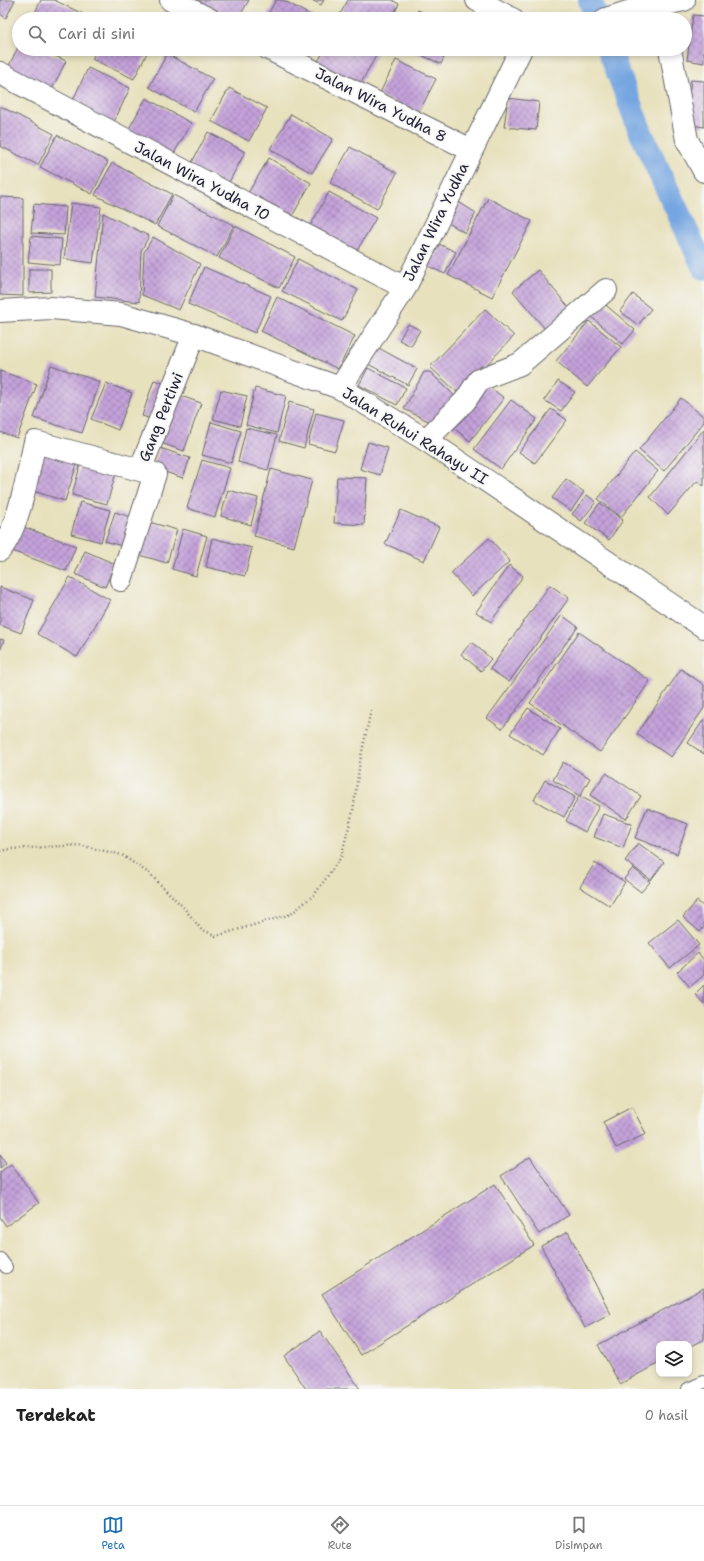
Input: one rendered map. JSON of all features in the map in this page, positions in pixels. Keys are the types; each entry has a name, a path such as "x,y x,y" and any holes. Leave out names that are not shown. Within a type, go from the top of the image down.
{"street":[{"path":"171,0 195,12"},
{"path":"477,0 499,12"},
{"path":"628,12 664,11 684,0"},
{"name":"Jalan Wira Yudha 8","path":"283,56 471,150"},
{"name":"Jalan Wira Yudha","path":"340,388 405,288 518,56"},
{"path":"672,56 704,171"},
{"name":"Jalan Wira Yudha 10","path":"0,73 405,288"},
{"path":"426,440 465,401 479,380 520,364 606,290"},
{"name":"Jalan Ruhui Rahayu II","path":"0,311 51,308 121,314 194,335 340,388 426,440 704,627"},
{"name":"Gang Pertiwi","path":"0,550 7,542 22,496 35,442 140,470 194,335"},
{"path":"121,580 155,474 140,470"}],"lane":[{"path":"688,1389 704,1382"}],"path":[{"path":"0,851 18,848 79,845 122,855 150,874 184,908 201,929 216,936 291,914 315,894 341,857 353,810 360,761 371,710"}],"building":[{"path":"0,0 15,0 6,18 0,14"},
{"path":"41,0 54,0 79,12 35,12"},
{"path":"197,0 249,0 242,12 217,12"},
{"path":"276,0 283,0 304,12 269,12"},
{"path":"312,0 324,0 321,5"},
{"path":"348,0 392,0 399,4 395,12 341,12"},
{"path":"693,15 704,16 704,63 687,60 688,56 692,56"},
{"path":"14,56 56,56 66,61 50,93 6,72"},
{"path":"94,56 146,56 134,79 92,59"},
{"path":"166,56 171,56 213,79 194,112 149,87"},
{"path":"321,56 376,56 358,88 316,65"},
{"path":"423,56 445,56 441,64"},
{"path":"396,60 436,79 418,114 379,95"},
{"path":"88,68 130,88 113,124 71,104"},
{"path":"691,80 704,81 704,127 685,124"},
{"path":"229,88 267,108 249,141 211,121"},
{"path":"146,98 191,123 172,157 127,132"},
{"path":"508,98 539,102 536,130 504,127"},
{"path":"0,106 54,134 38,165 0,146"},
{"path":"291,114 333,139 312,173 270,149"},
{"path":"208,132 245,152 227,186 190,166"},
{"path":"57,135 108,162 92,194 40,167"},
{"path":"350,147 397,173 377,209 330,183"},
{"path":"269,158 311,183 291,218 248,193"},
{"path":"112,163 172,194 155,225 95,195"},
{"path":"329,192 376,218 355,254 309,228"},
{"path":"173,195 234,225 217,257 157,226"},
{"path":"0,197 23,198 23,296 0,295"},
{"path":"488,198 532,221 492,297 448,275"},
{"path":"457,201 476,213 465,233 445,221"},
{"path":"71,203 101,207 93,263 64,259"},
{"path":"34,204 66,207 64,235 31,233"},
{"path":"103,213 149,236 141,251 139,302 95,297"},
{"path":"235,226 295,257 279,288 219,258"},
{"path":"31,236 62,239 60,265 28,262"},
{"path":"153,237 200,264 179,310 142,295 144,252"},
{"path":"439,244 456,252 445,274 428,266"},
{"path":"298,259 358,290 342,321 282,291"},
{"path":"204,267 271,296 255,333 188,304"},
{"path":"29,269 51,269 51,292 29,293"},
{"path":"538,270 570,309 546,330 513,291"},
{"path":"633,294 651,309 638,325 620,311"},
{"path":"277,297 355,336 338,369 261,331"},
{"path":"600,300 635,330 623,344 588,314"},
{"path":"485,309 514,336 459,394 430,367"},
{"path":"589,321 621,347 587,387 556,361"},
{"path":"408,324 420,330 411,346 399,340"},
{"path":"377,347 417,369 408,385 368,364"},
{"path":"51,365 100,382 82,433 34,418"},
{"path":"368,368 406,388 397,405 359,385"},
{"path":"0,371 37,384 17,438 0,432"},
{"path":"424,372 430,372 458,399 434,424 404,409"},
{"path":"154,380 169,385 157,421 142,416"},
{"path":"558,381 575,392 561,411 544,400"},
{"path":"483,382 504,398 470,441 450,425"},
{"path":"106,383 132,393 118,430 91,419"},
{"path":"255,388 286,396 277,433 246,425"},
{"path":"221,390 247,396 240,426 213,419"},
{"path":"175,394 201,403 184,451 158,442"},
{"path":"681,398 704,417 704,422 664,471 639,450"},
{"path":"511,400 537,419 501,469 474,449"},
{"path":"289,402 314,409 304,448 279,441"},
{"path":"551,409 567,420 535,463 519,452"},
{"path":"316,413 344,420 335,451 308,444"},
{"path":"211,422 241,431 231,463 202,455"},
{"path":"246,428 277,435 268,470 238,462"},
{"path":"704,429 704,486 697,481 668,515 650,497"},
{"path":"368,442 388,448 380,475 360,469"},
{"path":"40,446 79,458 65,501 27,489"},
{"path":"160,448 190,458 183,478 153,468"},
{"path":"635,452 658,471 621,517 598,499"},
{"path":"82,459 117,469 107,504 72,495"},
{"path":"202,460 230,468 215,517 187,508"},
{"path":"271,469 312,480 294,547 254,536"},
{"path":"337,477 367,478 364,525 334,523"},
{"path":"566,479 584,492 571,511 552,498"},
{"path":"228,490 258,498 251,525 221,516"},
{"path":"587,495 596,502 581,521 572,514"},
{"path":"80,502 110,510 101,542 71,534"},
{"path":"600,503 623,520 609,540 585,523"},
{"path":"401,510 439,527 424,561 385,544"},
{"path":"115,512 134,518 125,547 105,541"},
{"path":"149,522 177,530 167,563 139,555"},
{"path":"21,526 76,546 66,571 12,551"},
{"path":"183,529 207,536 196,576 172,569"},
{"path":"212,538 252,548 245,576 206,567"},
{"path":"489,538 510,561 472,596 451,573"},
{"path":"85,551 115,564 105,587 75,574"},
{"path":"509,565 523,576 491,622 476,612"},
{"path":"70,577 110,600 77,657 37,634"},
{"path":"550,585 569,598 509,682 490,669"},
{"path":"0,587 34,600 21,633 0,625"},
{"path":"562,615 578,627 502,729 487,718"},
{"path":"579,632 650,681 600,752 530,703"},
{"path":"0,639 4,640 0,651"},
{"path":"472,642 491,659 481,671 461,654"},
{"path":"681,669 704,685 704,708 671,757 637,734"},
{"path":"528,708 560,729 543,755 510,734"},
{"path":"704,719 704,754 688,743"},
{"path":"563,762 590,778 580,796 553,780"},
{"path":"606,773 641,796 626,819 590,795"},
{"path":"545,780 575,797 564,817 534,800"},
{"path":"579,796 599,806 585,832 566,821"},
{"path":"647,808 688,824 677,854 635,838"},
{"path":"603,814 632,824 623,848 594,837"},
{"path":"638,843 664,862 651,880 625,861"},
{"path":"595,863 625,882 610,906 580,887"},
{"path":"633,868 650,882 641,892 624,879"},
{"path":"697,901 704,907 704,927 700,932 683,917"},
{"path":"678,920 699,945 670,968 649,943"},
{"path":"698,953 704,960 704,975 690,987 677,972"},
{"path":"704,985 704,1004 695,994"},
{"path":"632,1107 646,1134 616,1148 603,1122"},
{"path":"0,1154 6,1163 0,1168"},
{"path":"530,1157 569,1215 539,1234 501,1176"},
{"path":"11,1164 39,1203 6,1226 0,1217 0,1172"},
{"path":"495,1184 534,1245 361,1355 322,1294"},
{"path":"568,1232 611,1314 585,1328 541,1246"},
{"path":"704,1288 704,1339 692,1345 692,1341 656,1341 656,1365 620,1384 598,1345"},
{"path":"320,1331 360,1389 306,1389 284,1356"}],"waterway":[{"path":"590,0 594,12"},
{"path":"612,56 641,133 704,268"}]}
